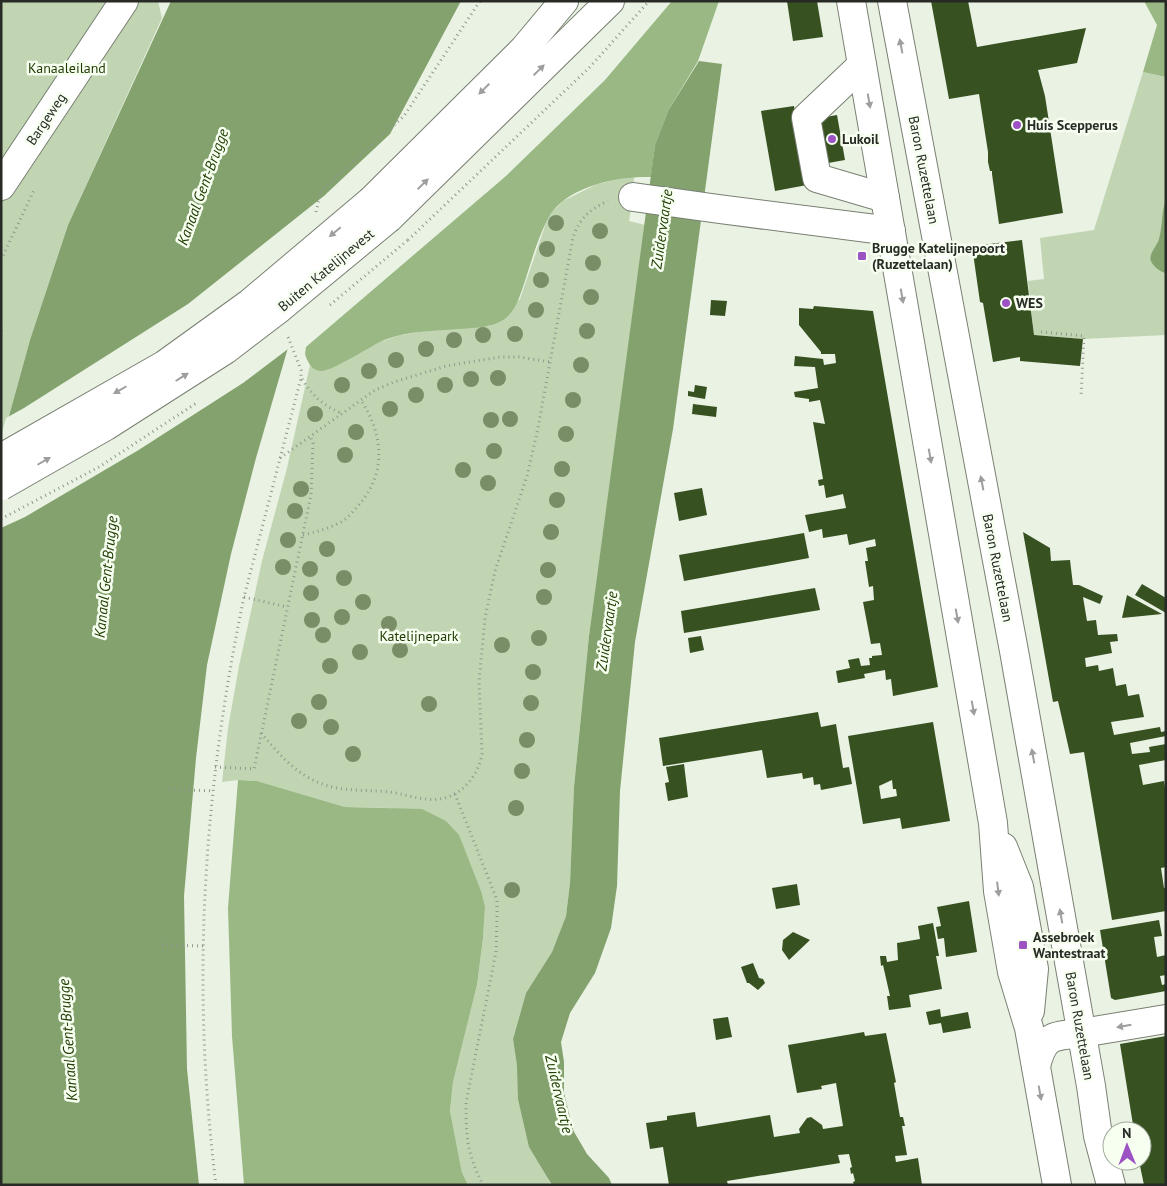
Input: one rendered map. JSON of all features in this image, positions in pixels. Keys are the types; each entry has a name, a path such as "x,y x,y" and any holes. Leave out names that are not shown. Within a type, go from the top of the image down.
{"main road":[{"name":"Bargeweg","path":"1,186 124,1"},
{"name":"Buiten Katelijnevest","path":"1,458 164,365 380,209 524,49 564,1"},
{"name":"Buiten Katelijnevest","path":"1,486 106,426 225,350 280,308 380,209 610,1"},
{"path":"851,1 993,823 1019,887 1034,968 1029,1028 1057,1185"},
{"name":"Baron Ruzettelaan","path":"892,1 1014,652 1082,1032 1098,1136 1111,1185"},
{"path":"862,65 806,118 817,178 885,198"},
{"path":"634,197 719,210 891,231"},
{"path":"1036,1066 1040,1049 1047,1040 1062,1035 1166,1019"},
{"name":"Baron Ruzettelaan","path":"1093,1185 1098,1136"}],"path":[{"path":"404,116 480,1"},
{"path":"408,240 590,67 649,1"},
{"path":"261,733 285,761 296,770 324,785 340,790 391,792 426,799 440,799 454,794 473,778 480,764 482,740 480,682 485,618 496,571 527,476 550,362 572,237 578,223 587,213 611,200 634,197"},
{"path":"1,325 1,336"},
{"path":"1042,332 1084,336 1081,397"},
{"path":"280,458 375,390 388,385 446,366 500,357 519,357 550,362"},
{"path":"216,1185 204,1068 203,946 204,884 215,768 225,696 244,597 301,378 301,370 297,360"},
{"path":"301,378 310,393 322,403 341,413"},
{"path":"303,535 324,530 345,520 356,509 376,474 379,446 371,416 361,400"},
{"path":"215,768 254,769 311,495 313,443 310,436"},
{"path":"244,597 288,607"},
{"path":"170,789 213,791"},
{"path":"454,794 497,900 496,952 466,1103 468,1151 483,1185"},
{"path":"162,945 203,946"}],"green space":[{"name":"Kanaaleiland","path":"1,1 158,1 162,18 68,225 30,340 1,445"},
{"path":"1143,72 1166,77 1166,335 1083,339 1034,335 1028,281 1044,279 1040,238 1094,230"},
{"name":"Katelijnepark","path":"634,176 629,221 645,225 589,636 574,787 570,883 566,916 552,952 526,993 513,1039 517,1066 549,1181 552,1185 468,1185 462,1174 450,1111 453,1082 477,985 485,907 391,808 345,807 257,781 238,780 222,782 228,728 239,666 262,561 287,468 310,365 316,370 322,371 380,342 397,336 492,325 520,299 546,223 553,211 563,201 597,184"}],"shaded area":[{"path":"672,1 719,1 698,61 668,111 655,145 651,177 612,180 585,189 562,202 553,211 544,226 517,303 503,320 493,325 481,327 396,336 380,342 328,370 315,370 306,357 306,347 506,176 605,80"},
{"path":"1144,1 1166,1 1166,77 1143,72 1157,25"},
{"path":"238,780 257,781 345,807 422,809 446,821 459,835 481,891 485,907 477,985 453,1082 450,1111 462,1173 468,1185 244,1185 232,1036 228,908"}],"water":[{"name":"Kanaal Gent-Brugge","path":"171,1 461,1 390,134 326,194 296,320 256,458 231,554 207,665 196,758 184,896 187,1069 199,1185 1,1185 1,445 30,340 68,225"},
{"name":"Zuidervaartje","path":"699,61 722,64 673,429 635,642 620,791 617,886 611,928 595,973 570,1013 561,1042 564,1062 564,1093 573,1130 587,1154 609,1178 612,1185 552,1185 529,1147 518,1099 517,1066 513,1039 526,993 552,952 566,916 570,883 574,787 589,636 655,145 668,111"},
{"path":"1166,199 1166,273 1155,267 1150,258 1159,239"}],"pier":[{"path":"349,176 328,196 292,346 243,383 137,451 25,517 1,528 1,436 6,418 188,304"}],"building":[{"path":"787,1 817,1 823,37 793,41"},
{"path":"931,1 968,1 977,47 1086,28 1077,63 1038,70 1045,96 1063,213 999,224 979,94 949,99"},
{"path":"794,106 807,185 775,191 761,111"},
{"path":"837,115 845,160 817,165 809,120"},
{"name":"WES","path":"1022,240 1034,335 1083,339 1080,366 1020,361 1020,357 993,362 983,303 980,302 972,246"},
{"path":"711,300 727,301 725,316 710,315"},
{"path":"814,306 873,311 938,687 893,696 891,679 886,680 885,670 864,674 865,678 838,683 836,671 850,668 848,660 859,658 861,666 870,665 869,658 882,655 880,643 871,644 863,602 874,600 873,586 869,587 865,561 868,561 866,548 876,546 875,539 849,545 847,534 823,538 822,529 809,532 805,515 846,508 843,494 826,498 824,485 819,486 818,480 823,479 813,422 825,424 820,400 809,402 809,399 795,397 794,392 818,388 815,367 794,366 795,356 823,359 824,365 836,363 835,354 821,354 799,325 799,308 813,309"},
{"path":"695,385 707,387 705,399 688,396 688,391 694,392"},
{"path":"693,404 717,407 716,417 692,414"},
{"path":"702,488 707,515 679,521 674,493"},
{"path":"1023,532 1050,548 1051,561 1070,560 1073,585 1079,585 1103,596 1100,604 1083,597 1087,621 1096,620 1098,635 1117,634 1118,641 1110,642 1112,653 1085,658 1086,667 1098,665 1099,671 1113,668 1116,686 1126,684 1128,696 1139,694 1144,717 1111,722 1114,735 1160,727 1161,732 1166,731 1166,736 1130,743 1132,754 1150,752 1149,747 1166,744 1166,760 1139,765 1143,785 1164,781 1166,794 1166,867 1161,868 1164,888 1166,888 1166,911 1112,920 1084,752 1070,754 1058,701 1053,702"},
{"path":"804,533 809,558 684,581 679,555"},
{"path":"1142,584 1166,598 1166,613 1135,595"},
{"path":"815,588 820,610 684,633 681,611"},
{"path":"1127,595 1162,614 1122,618"},
{"path":"701,636 704,650 690,653 688,638"},
{"path":"818,712 821,727 836,724 843,768 849,767 852,784 821,790 820,784 814,785 813,777 803,779 802,773 767,778 762,750 663,766 659,738"},
{"path":"933,722 950,821 902,829 900,818 863,824 848,736","holes":["892,780 893,789 896,789 897,796 881,799 879,786"]},
{"path":"684,764 688,797 668,801 665,783 669,782 666,767"},
{"path":"797,884 800,905 776,909 772,888"},
{"path":"969,901 977,952 946,957 944,938 938,939 936,927 941,926 937,907"},
{"path":"1159,920 1162,936 1154,937 1157,957 1166,955 1166,975 1160,976 1162,985 1166,984 1166,991 1115,1000 1111,998 1100,930"},
{"path":"933,923 942,989 909,995 911,1007 889,1010 887,996 890,996 880,956 886,956 887,962 898,960 897,943 920,939 918,926"},
{"path":"793,932 810,940 789,960 782,950 783,940"},
{"path":"753,963 759,978 763,979 765,983 758,990 747,983 741,967"},
{"path":"940,1009 941,1017 968,1012 971,1028 943,1033 941,1023 929,1025 926,1012"},
{"path":"728,1017 732,1037 716,1040 713,1019"},
{"path":"864,1032 865,1036 886,1033 896,1082 894,1083 900,1117 903,1117 905,1126 902,1126 907,1155 895,1156 896,1162 918,1158 922,1185 854,1185 853,1182 855,1181 853,1173 851,1174 850,1168 852,1167 849,1154 838,1155 840,1163 727,1181 728,1185 669,1185 663,1147 650,1149 646,1123 667,1120 667,1116 695,1112 697,1127 770,1115 774,1137 800,1133 799,1129 807,1118 811,1117 822,1125 823,1129 843,1126 836,1083 821,1086 822,1089 797,1093 788,1045"},
{"path":"1166,1036 1166,1185 1144,1185 1141,1171 1152,1171 1152,1121 1132,1121 1120,1044"}],"place":[{"name":"Huis Scepperus","path":"1017,125"},
{"name":"Lukoil","path":"832,139"},
{"name":"Brugge Katelijnepoort (Ruzettelaan)","path":"862,256"},
{"name":"WES","path":"1006,303"},
{"name":"Assebroek Wantestraat","path":"1023,945"}]}
